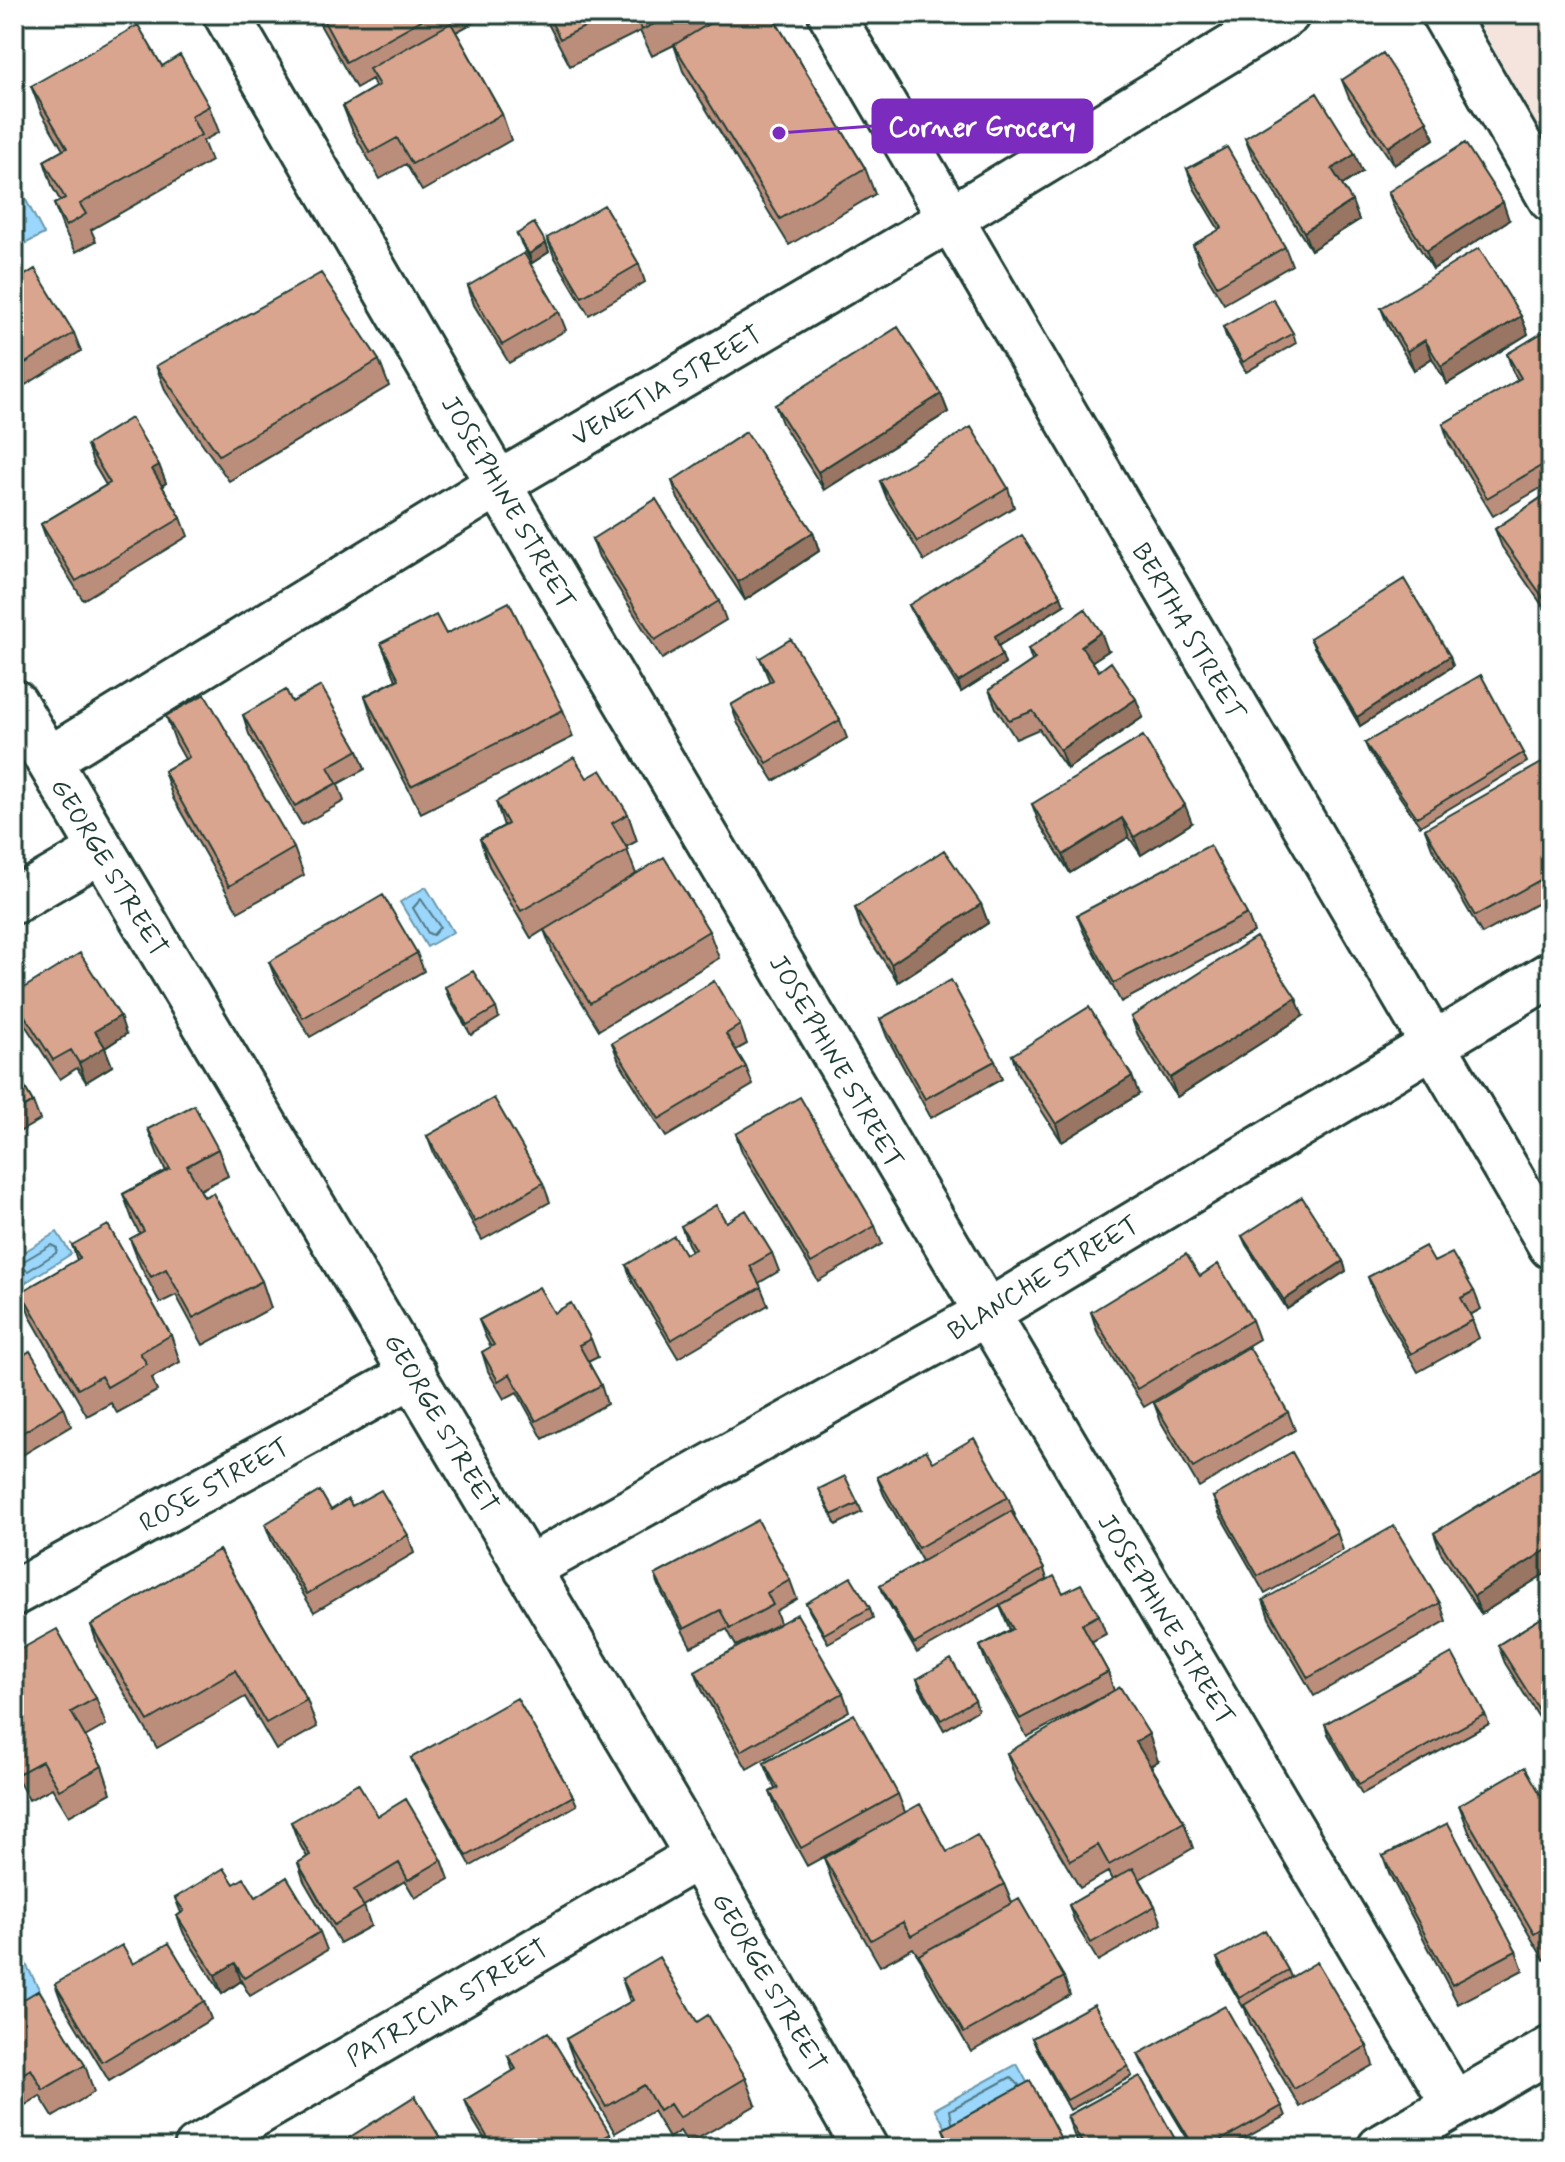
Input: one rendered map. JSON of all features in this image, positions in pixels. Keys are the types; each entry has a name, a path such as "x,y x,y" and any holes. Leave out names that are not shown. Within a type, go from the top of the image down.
{"street":[{"name":"JOSEPHINE STREET","path":"226,14 985,1314 1454,2104"},
{"name":"BERTHA STREET","path":"831,14 948,220 1551,1246"},
{"name":"VENETIA STREET","path":"48,760 498,484 948,220 1287,14"},
{"path":"1444,14 1551,199"},
{"name":"GEORGE STREET","path":"14,702 698,1856 865,2148"},
{"path":"14,901 100,851"},
{"name":"BLANCHE STREET","path":"527,1569 985,1314 1551,974"},
{"name":"ROSE STREET","path":"14,1593 414,1374"},
{"name":"PATRICIA STREET","path":"197,2148 698,1856"},
{"path":"1380,2148 1551,2049"}],"shaded area":[{"path":"1474,14 1551,14 1551,150"}],"water":[{"path":"19,187 44,234 17,248 14,242 14,190"},
{"path":"426,887 453,932 427,947 400,902"},
{"path":"57,1232 71,1254 23,1284 14,1270 14,1258"},
{"path":"19,1951 46,2002 14,2018 14,1954"},
{"path":"1017,2064 1037,2100 955,2144 935,2109"}],"building":[{"path":"320,14 432,14 346,62"},
{"path":"547,14 611,14 560,39"},
{"path":"635,14 674,14 642,30"},
{"path":"725,14 771,14 865,168 780,219 674,45"},
{"path":"451,23 502,114 412,164 397,138 370,153 343,106 379,85 369,69"},
{"path":"138,25 162,66 180,55 209,106 191,116 201,135 80,204 86,214 66,226 54,204 65,198 44,161 67,148 31,86"},
{"path":"1383,53 1427,121 1388,147 1342,80"},
{"path":"1317,93 1355,154 1332,169 1352,201 1304,232 1245,138"},
{"path":"1465,143 1503,202 1426,251 1388,192"},
{"path":"1227,147 1285,247 1217,286 1193,245 1222,228 1187,169"},
{"path":"604,205 639,264 582,297 547,238"},
{"path":"534,223 546,243 529,254 517,234"},
{"path":"1479,248 1521,316 1441,366 1425,340 1407,351 1381,308"},
{"path":"524,253 559,312 502,345 468,286"},
{"path":"35,269 74,333 14,370 14,282"},
{"path":"321,273 379,360 219,455 156,366"},
{"path":"1273,299 1293,333 1243,362 1223,327"},
{"path":"898,327 941,394 818,472 775,405"},
{"path":"1550,328 1551,460 1487,498 1443,424 1521,378 1507,354"},
{"path":"131,418 159,465 152,469 181,518 76,581 41,524 110,483 87,445"},
{"path":"971,427 1008,488 917,542 880,481"},
{"path":"746,432 813,532 738,582 672,481"},
{"path":"1551,491 1551,600 1547,603 1495,529"},
{"path":"656,499 719,601 655,640 592,539"},
{"path":"1022,535 1061,596 995,636 1002,655 958,682 909,605"},
{"path":"1404,579 1450,656 1357,717 1310,638"},
{"path":"509,602 563,710 411,786 365,696 399,679 381,643 436,615 446,634"},
{"path":"1085,609 1101,632 1081,646 1099,671 1111,662 1136,699 1060,750 1033,711 1009,720 989,690 1035,659 1028,649"},
{"path":"791,639 840,720 767,763 731,705 773,680 760,658"},
{"path":"1481,675 1523,753 1417,817 1365,743"},
{"path":"321,686 358,750 328,767 337,783 295,806 243,715 286,690 292,702"},
{"path":"205,694 294,848 229,886 164,771 189,757 166,716"},
{"path":"1143,736 1185,805 1134,837 1122,818 1063,855 1032,804"},
{"path":"574,757 587,778 601,770 628,814 612,823 628,850 521,911 480,839 508,824 496,802"},
{"path":"1545,761 1551,771 1551,874 1475,916 1425,829"},
{"path":"1210,845 1247,914 1114,983 1077,915"},
{"path":"944,850 981,904 891,964 855,908"},
{"path":"664,857 709,931 590,1003 544,930"},
{"path":"383,895 417,953 303,1018 269,962"},
{"path":"1256,937 1296,998 1170,1078 1131,1017"},
{"path":"80,953 120,1016 95,1031 105,1047 79,1063 71,1050 53,1060 14,999 14,994"},
{"path":"473,971 496,1008 467,1025 445,987"},
{"path":"951,980 995,1061 925,1099 880,1019"},
{"path":"714,981 740,1025 726,1034 746,1067 659,1119 612,1043"},
{"path":"1089,1007 1132,1076 1056,1124 1012,1055"},
{"path":"14,1069 33,1102 14,1113"},
{"path":"800,1097 875,1226 811,1263 736,1134"},
{"path":"494,1098 543,1183 475,1222 427,1136"},
{"path":"194,1105 218,1149 187,1166 204,1197 213,1193 262,1281 193,1318 166,1269 151,1277 130,1239 144,1231 123,1194 170,1169 148,1129"},
{"path":"1302,1197 1343,1261 1284,1300 1242,1236"},
{"path":"716,1205 726,1222 746,1210 772,1253 750,1266 761,1287 671,1340 626,1265 674,1236 685,1254 695,1249 681,1226"},
{"path":"108,1225 171,1335 140,1353 147,1364 107,1387 101,1376 78,1389 21,1292 80,1258 72,1245"},
{"path":"1425,1246 1434,1262 1452,1253 1474,1291 1461,1298 1473,1320 1411,1354 1368,1277"},
{"path":"1186,1254 1200,1276 1218,1264 1252,1320 1137,1389 1091,1312"},
{"path":"539,1287 554,1313 571,1303 591,1339 579,1345 601,1385 536,1421 510,1374 498,1381 482,1352 494,1345 479,1320"},
{"path":"1249,1347 1288,1412 1193,1468 1154,1403"},
{"path":"30,1351 64,1407 14,1438 14,1361"},
{"path":"974,1438 1008,1497 918,1548 877,1477 926,1450 933,1462"},
{"path":"1292,1452 1337,1532 1258,1576 1213,1497"},
{"path":"1551,1461 1551,1547 1474,1596 1434,1533"},
{"path":"845,1476 858,1503 832,1515 819,1489"},
{"path":"381,1490 408,1535 307,1594 265,1524 320,1491 331,1510 348,1499 352,1506"},
{"path":"1011,1511 1044,1569 914,1644 880,1585"},
{"path":"758,1520 790,1580 767,1593 773,1605 730,1628 720,1610 684,1629 655,1575"},
{"path":"1394,1526 1440,1603 1308,1678 1263,1600"},
{"path":"219,1550 307,1700 266,1723 235,1670 148,1721 91,1625"},
{"path":"1054,1576 1063,1593 1081,1584 1099,1615 1082,1624 1108,1672 1020,1719 980,1646 1013,1629 1000,1605"},
{"path":"851,1577 870,1608 824,1634 806,1603"},
{"path":"1551,1612 1551,1700 1538,1708 1498,1645"},
{"path":"797,1614 843,1693 741,1751 695,1671"},
{"path":"57,1629 96,1698 71,1712 102,1766 59,1790 42,1761 20,1773 14,1763 14,1653"},
{"path":"1452,1653 1485,1714 1359,1784 1325,1724"},
{"path":"951,1659 975,1700 941,1720 917,1679"},
{"path":"1120,1687 1149,1734 1136,1742 1184,1822 1109,1865 1098,1845 1071,1861 1007,1753"},
{"path":"517,1698 573,1796 467,1856 411,1758"},
{"path":"854,1714 898,1794 801,1848 770,1792 778,1788 764,1763"},
{"path":"1525,1767 1551,1813 1551,1924 1534,1934 1459,1805"},
{"path":"358,1783 378,1816 406,1799 442,1860 408,1880 399,1863 354,1890 364,1907 334,1925 298,1863 310,1855 291,1822"},
{"path":"920,1804 947,1852 977,1835 1004,1884 911,1936 903,1922 871,1940 824,1858"},
{"path":"1448,1823 1516,1951 1452,1985 1383,1856"},
{"path":"224,1868 234,1884 244,1878 256,1897 287,1877 320,1932 244,1978 235,1963 215,1975 177,1916 184,1911 175,1898"},
{"path":"1133,1868 1155,1906 1091,1943 1069,1905"},
{"path":"1019,1899 1064,1977 964,2033 919,1955"},
{"path":"1265,1930 1288,1970 1239,1998 1217,1958"},
{"path":"169,1943 204,2001 102,2062 55,1984 122,1945 133,1964"},
{"path":"659,1957 697,2022 708,2015 746,2078 679,2118 670,2104 659,2111 644,2085 606,2107 566,2039 633,2000 622,1979"},
{"path":"1317,1962 1367,2046 1294,2089 1244,2005"},
{"path":"39,1990 85,2065 43,2090 31,2069 14,2079 14,2005"},
{"path":"1094,2004 1128,2066 1067,2100 1032,2038"},
{"path":"1225,2006 1282,2106 1207,2148 1195,2148 1138,2054"},
{"path":"548,2032 610,2134 586,2148 494,2148 465,2100 516,2069 508,2056"},
{"path":"1140,2076 1180,2148 1085,2148 1067,2116"},
{"path":"1030,2081 1066,2148 953,2148 943,2129"},
{"path":"415,2096 446,2148 341,2148 339,2144"}],"place":[{"name":"Corner Grocery","path":"779,133"}]}
